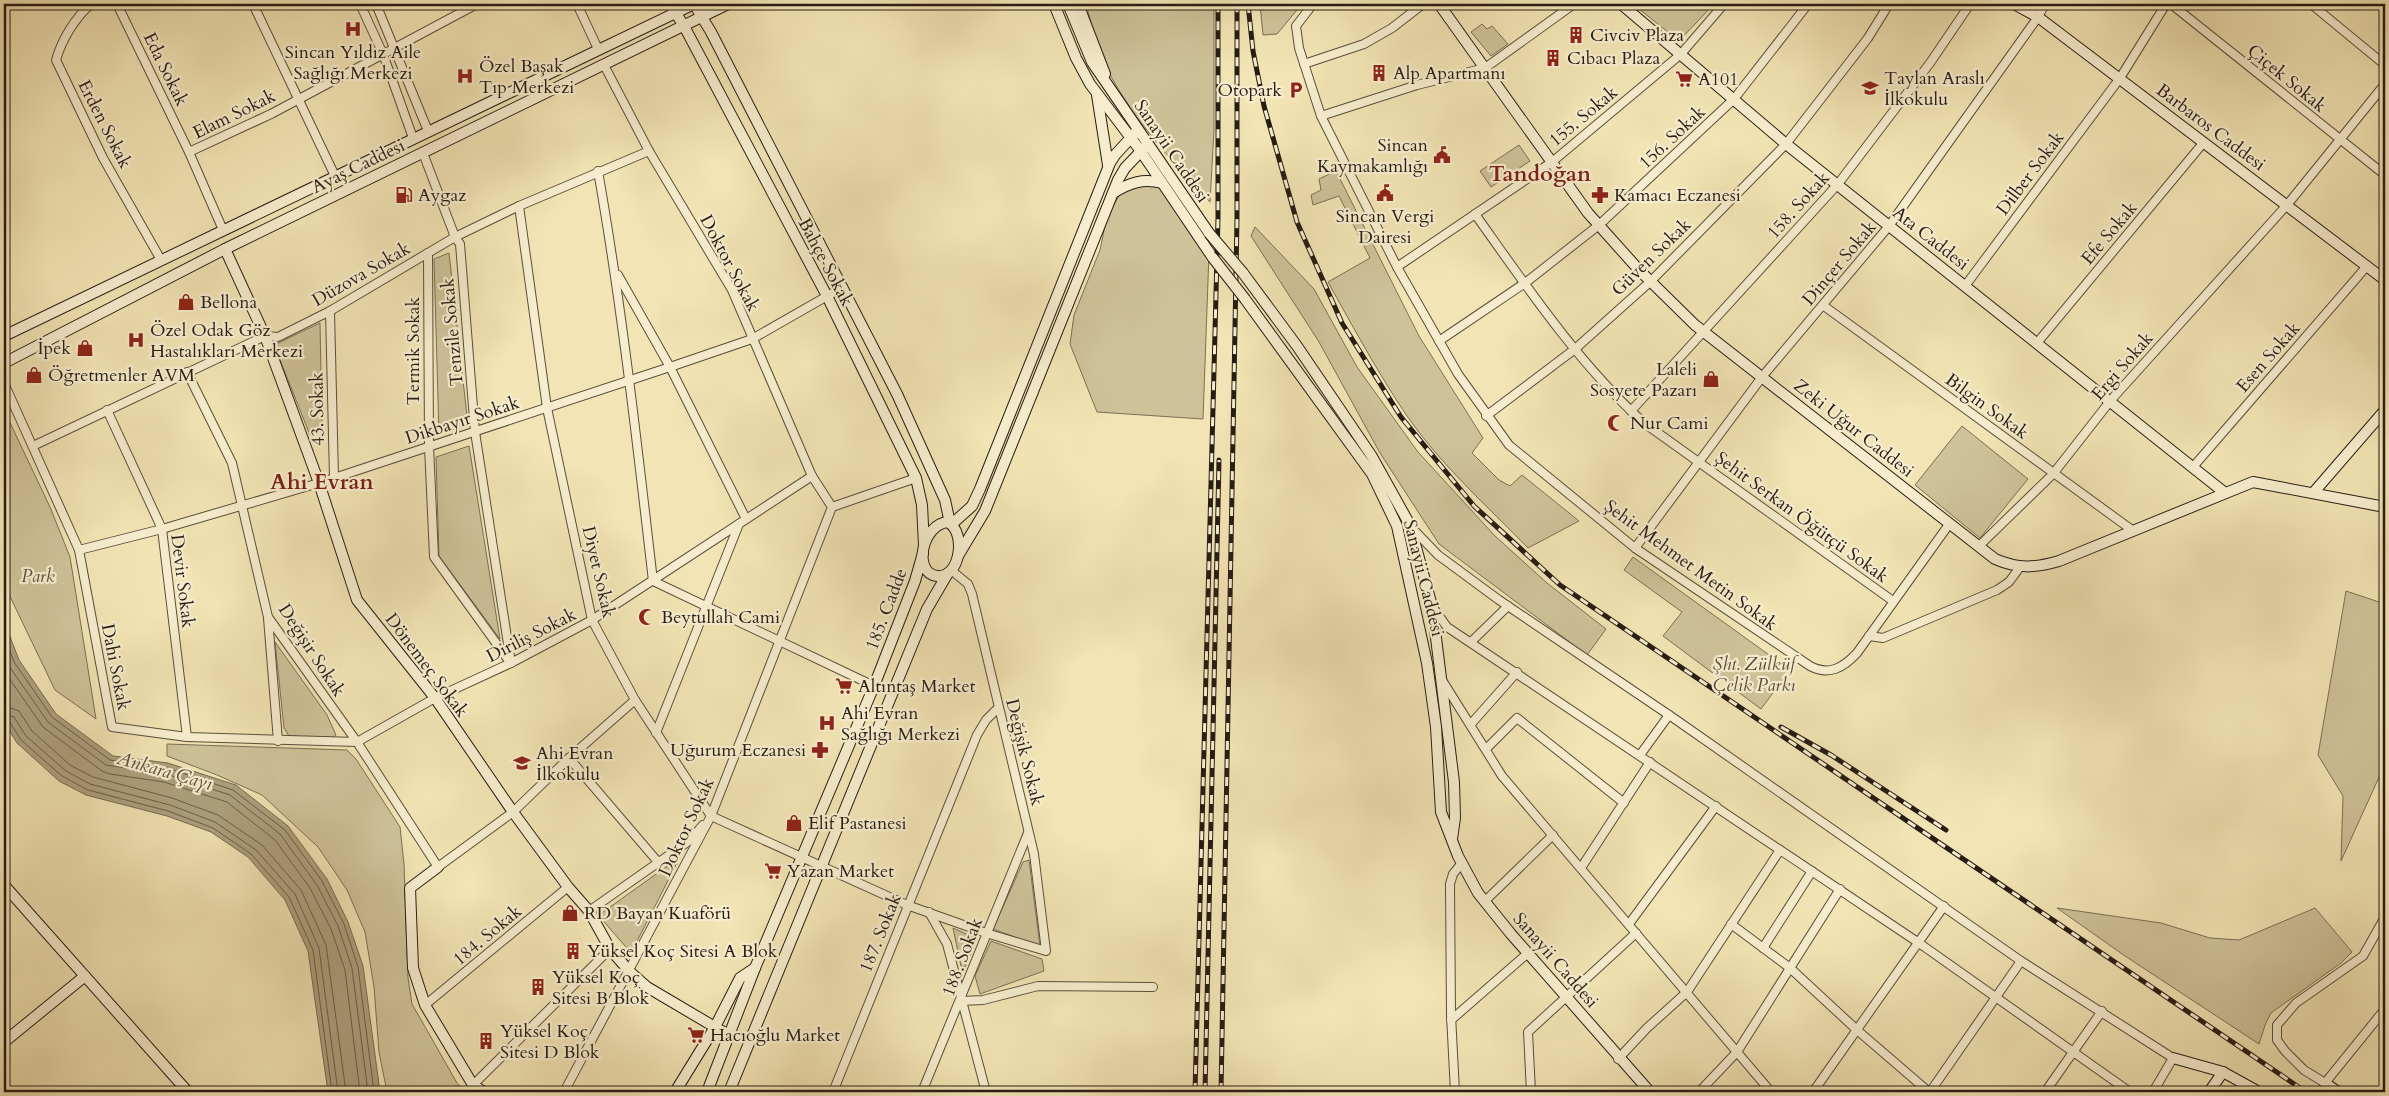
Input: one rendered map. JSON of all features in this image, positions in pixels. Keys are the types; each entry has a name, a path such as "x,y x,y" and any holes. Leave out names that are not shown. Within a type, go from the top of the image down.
{"street":[{"name":"Erden Sokak","path":"91,4 82,12 72,27 56,60 103,158 161,260"},
{"name":"Eda Sokak","path":"117,4 189,152 223,230"},
{"path":"253,4 334,176"},
{"path":"360,4 383,54 414,138"},
{"path":"376,4 428,131"},
{"name":"Elam Sokak","path":"189,152 271,114 383,54 394,46 477,4"},
{"path":"577,4 598,50"},
{"name":"Ayaş Caddesi","path":"4,336 598,50 672,8 694,4"},
{"name":"Bahçe Sokak","path":"694,4 711,32 897,394 945,500 951,524"},
{"name":"Ayaş Caddesi","path":"4,363 225,248 728,4"},
{"path":"951,524 972,506 980,490 1108,167 1115,155 1134,134 1096,92 1076,58 1054,4"},
{"path":"1068,4 1092,62 1110,87"},
{"path":"1078,4 1110,87"},
{"name":"Şehit Mehmet Metin Sokak","path":"1313,4 1296,26 1299,48 1321,116 1397,267 1439,341 1486,416 1509,445 1635,548 1810,666 1820,671 1832,671 1850,661 1869,636"},
{"path":"1304,64 1364,44 1392,28 1423,4"},
{"name":"Zeki Uğur Caddesi","path":"1439,4 1599,226 1651,281 1704,332 1995,559 2020,567 2039,567 2059,561 2253,482 2314,492 2385,507"},
{"path":"1321,116 1417,85 1485,68 1574,4"},
{"name":"Ata Caddesi","path":"1621,4 1786,144 2225,493"},
{"name":"155. Sokak","path":"1397,267 1552,162 1681,54 1724,4"},
{"name":"156. Sokak","path":"1439,341 1525,283 1599,226 1734,99 1808,4"},
{"name":"Güven Sokak","path":"1486,416 1575,349 1651,281 1786,144 1868,38 1889,4"},
{"name":"158. Sokak","path":"1631,411 1838,184 1930,63 1970,4"},
{"name":"Barbaros Caddesi","path":"2014,4 2038,17 2120,78 2385,280"},
{"name":"Dinçer Sokak","path":"1635,548 1762,377 1824,306 1889,226 2038,17 2045,4"},
{"name":"Dilber Sokak","path":"1965,286 2120,78 2166,4"},
{"name":"Çiçek Sokak","path":"2171,4 2385,174"},
{"path":"2311,4 2385,65"},
{"name":"Bahçe Sokak","path":"672,8 684,26 827,296 916,478 922,505 923,549"},
{"name":"Doktor Sokak","path":"564,1092 630,972 711,816 832,507 812,476 732,290 648,151 604,65"},
{"name":"Ergi Sokak","path":"1980,546 2053,474 2110,400 2287,205 2385,84"},
{"name":"Sanayii Caddesi","path":"1110,87 1134,134 1144,148 1297,346 1371,455 1410,525 1432,606 1454,782 1455,818 1452,840"},
{"path":"1096,92 1108,167"},
{"name":"Efe Sokak","path":"2037,343 2204,142"},
{"path":"958,556 959,537 951,524 944,522 933,528 923,549 923,561 930,573 938,576 950,572 985,512 1113,193 1125,168 1144,148"},
{"name":"Sanayii Caddesi","path":"1144,148 1162,183 1213,258 1372,474 1397,526 1427,663 1436,727 1441,812 1462,863 1485,901 1618,1058 1650,1092"},
{"name":"Düzova Sokak","path":"33,446 265,336 278,337 330,310 455,237 519,206 648,151"},
{"name":"Tenzile Sokak","path":"423,153 455,237 460,244 475,432 511,663"},
{"path":"598,171 616,271 653,581 874,686"},
{"path":"1113,193 1131,183 1143,180 1162,183"},
{"name":"Diyet Sokak","path":"519,206 547,408 592,620 635,700 711,816"},
{"name":"Şehit Serkan Öğütçü Sokak","path":"1475,214 1575,349 1631,411 1644,423 1893,601"},
{"name":"Dönemeç Sokak","path":"225,248 265,336 319,483 357,600 435,698 513,812 568,887 590,911 610,949 630,972 647,987 730,1036"},
{"name":"Termik Sokak","path":"428,252 429,446 434,558 511,663"},
{"name":"Esen Sokak","path":"2193,467 2367,266"},
{"path":"616,271 670,368 743,521 706,606 656,733"},
{"name":"Dikbayır Sokak","path":"79,550 242,507 670,368 752,339 843,287"},
{"name":"Bilgin Sokak","path":"1824,306 2132,530"},
{"name":"43. Sokak","path":"330,310 334,478"},
{"name":"Değişir Sokak","path":"187,372 232,463 268,617 356,742 438,867"},
{"name":"Dahi Sokak","path":"4,383 79,550 112,727 187,737 356,742"},
{"name":"Devir Sokak","path":"107,410 162,529 187,737"},
{"path":"2314,492 2385,410"},
{"name":"Diriliş Sokak","path":"356,742 435,698 511,663 592,620 812,476"},
{"path":"832,507 916,478"},
{"path":"1950,523 1869,636 1883,638 1997,590 2009,582 2020,567"},
{"path":"1410,525 1438,555 1508,606 2021,961 2173,1058 2222,1072 2259,1092"},
{"name":"185. Cadde","path":"707,1092 755,968 874,686 915,581 923,549"},
{"name":"185. Cadde","path":"732,1091 821,865 927,609 950,572"},
{"name":"Değişik Sokak","path":"950,572 968,584 972,594 1034,854 1046,951 986,933"},
{"path":"1432,606 1447,626 1918,942 1995,998 2075,1051 2130,1092"},
{"path":"1471,642 1508,606"},
{"path":"268,617 278,741"},
{"path":"1471,724 1517,672"},
{"path":"1440,676 1502,776 1771,1092"},
{"path":"484,1092 473,1085 425,1005 413,968 410,888 513,812 569,758 635,700"},
{"name":"187. Sokak","path":"833,1092 977,734 986,720 998,708"},
{"path":"1640,755 1668,715"},
{"path":"1486,749 1517,718 1624,802"},
{"path":"569,758 658,862"},
{"path":"1581,868 1650,762"},
{"path":"1629,924 1716,806"},
{"path":"590,911 689,841 711,816 907,905 986,933"},
{"name":"188. Sokak","path":"922,1092 1029,832"},
{"path":"1485,901 1553,836"},
{"path":"1618,1058 1687,992 1780,850"},
{"path":"1455,1092 1450,884 1453,874 1462,863"},
{"path":"1763,948 1812,871"},
{"path":"4,885 188,1092"},
{"name":"184. Sokak","path":"425,1005 568,887"},
{"path":"1699,1092 1737,1052 1840,890"},
{"path":"1812,1092 1944,906"},
{"path":"929,912 947,944 960,1001 986,1092"},
{"path":"2338,1092 2304,1070 2285,1051 2277,1040 2277,1025 2296,1003 2363,956 2385,917"},
{"path":"1732,924 1790,968 1857,1030 1930,1092 2021,961"},
{"path":"1531,1092 1528,1032 1566,995 1636,933"},
{"path":"473,1085 610,949"},
{"path":"1452,1020 1528,953"},
{"path":"675,1092 715,1027 740,978 755,968"},
{"path":"4,1042 85,976"},
{"path":"960,1001 983,1000 1038,986 1152,988"},
{"path":"2325,1083 2385,1008"},
{"path":"2045,1092 2102,1012"},
{"path":"2153,1092 2173,1058"},
{"path":"2209,1092 2222,1072"}],"green space":[{"path":"1086,4 1214,4 1214,130 1210,202 1155,140 1119,91 1102,56"},
{"path":"1260,4 1302,4 1277,34 1263,35"},
{"path":"1633,4 1714,4 1679,41"},
{"path":"1482,24 1487,29 1492,26 1508,44 1491,56 1471,32"},
{"path":"1519,145 1530,161 1491,187 1480,171"},
{"path":"1336,171 1419,336 1483,438 1472,453 1499,480 1510,486 1522,475 1579,521 1528,548 1449,468 1407,416 1376,367 1328,282 1370,258 1339,196 1313,205 1311,195 1321,190 1319,179"},
{"path":"1155,182 1209,253 1203,419 1097,412 1070,344 1074,315 1100,250 1107,216 1119,196 1133,185"},
{"path":"1255,227 1314,289 1357,367 1418,452 1495,536 1547,583 1606,629 1587,655 1439,544 1380,453 1319,342 1251,236"},
{"path":"449,253 468,425 439,434 434,259"},
{"path":"320,323 322,430 310,435 274,345"},
{"name":"Park","path":"4,410 50,507 70,557 96,719 55,690 4,584"},
{"path":"1962,426 2028,479 1980,538 1915,485"},
{"path":"469,446 500,639 439,556 436,457"},
{"name":"Şht. Zülküf Çelik Parkı","path":"1633,557 1790,670 1761,709 1663,636 1682,612 1624,570"},
{"path":"2346,591 2385,604 2385,764 2341,861 2343,796 2318,755"},
{"path":"275,642 327,715 336,735 331,738 289,736 284,728"},
{"path":"167,744 347,750 356,759 400,827 404,864 408,978 412,1004 457,1083 465,1092 387,1092 379,1052 374,987 365,932 347,890 318,847 262,795 167,756"},
{"path":"680,857 631,953 600,917 603,912"},
{"path":"1029,860 1040,946 993,929 1023,862"},
{"path":"2057,908 2161,923 2210,938 2239,940 2315,908 2352,952 2341,963 2271,1013 2259,1044 2125,956"},
{"path":"953,928 977,939 965,967 961,966"},
{"path":"991,941 1042,959 1044,971 980,994 975,976"}],"water":[{"name":"Ankara Çayı","path":"4,621 19,660 56,714 113,756 168,763 236,785 288,826 327,879 348,922 363,966 380,1092 328,1092 308,951 285,900 248,857 211,832 167,816 86,795 59,781 17,743 4,722"}],"railway":[{"path":"1195,1092 1218,218 1218,4"},
{"path":"1221,1092 1237,219 1237,4"},
{"path":"1248,4 1253,51 1264,106 1297,222 1342,323 1401,417 1474,506 1560,585 2306,1092"},
{"path":"1205,1092 1219,460"},
{"path":"1781,727 1831,755 1946,830"}],"place":[{"name":"Sincan Yıldız Aile Sağlığı Merkezi","path":"353,29"},
{"name":"Civciv Plaza","path":"1576,35"},
{"name":"Cıbacı Plaza","path":"1553,58"},
{"name":"Alp Apartmanı","path":"1379,73"},
{"name":"Özel Başak Tıp Merkezi","path":"465,76"},
{"name":"A101","path":"1684,79"},
{"name":"Taylan Araslı İlkokulu","path":"1870,88"},
{"name":"Otopark","path":"1296,90"},
{"name":"Sincan Kaymakamlığı","path":"1442,155"},
{"name":"Sincan Vergi Dairesi","path":"1385,193"},
{"name":"Aygaz","path":"404,195"},
{"name":"Kamacı Eczanesi","path":"1600,195"},
{"name":"Bellona","path":"186,302"},
{"name":"Özel Odak Göz Hastalıkları Merkezi","path":"136,340"},
{"name":"İpek","path":"85,348"},
{"name":"Öğretmenler AVM","path":"34,375"},
{"name":"Laleli Sosyete Pazarı","path":"1711,379"},
{"name":"Nur Cami","path":"1616,423"},
{"name":"Beytullah Cami","path":"647,617"},
{"name":"Altıntaş Market","path":"844,686"},
{"name":"Ahi Evran Sağlığı Merkezi","path":"827,723"},
{"name":"Uğurum Eczanesi","path":"820,750"},
{"name":"Ahi Evran İlkokulu","path":"522,763"},
{"name":"Elif Pastanesi","path":"794,823"},
{"name":"Yazan Market","path":"773,871"},
{"name":"RD Bayan Kuaförü","path":"570,913"},
{"name":"Yüksel Koç Sitesi A Blok","path":"573,951"},
{"name":"Yüksel Koç Sitesi B Blok","path":"538,987"},
{"name":"Hacıoğlu Market","path":"696,1035"},
{"name":"Yüksel Koç Sitesi D Blok","path":"486,1041"}],"district":[{"name":"Tandoğan","path":"1540,173"},
{"name":"Ahi Evran","path":"322,481"}]}
